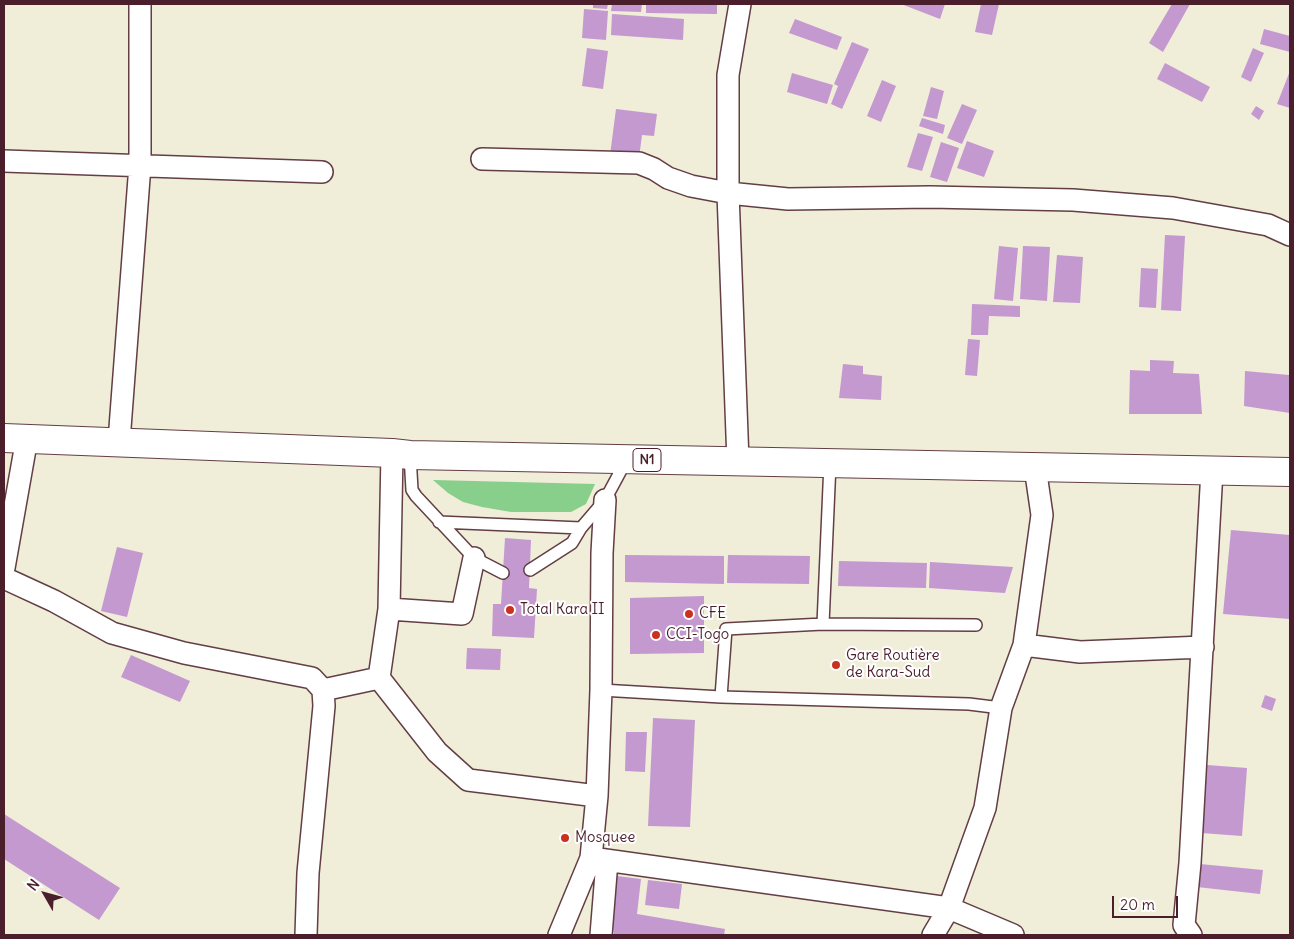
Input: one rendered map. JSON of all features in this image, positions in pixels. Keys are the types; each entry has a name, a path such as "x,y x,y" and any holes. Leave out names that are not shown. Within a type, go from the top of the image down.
{"highway":[{"name":"N1","path":"15,438 401,454 1290,472"}],"street":[{"path":"119,441 140,165 140,4"},
{"path":"738,462 728,193 728,76 740,4"},
{"path":"482,158 639,163 684,184 728,193 788,199 930,197 1082,200 1174,208 1268,225 1290,234"},
{"path":"4,161 322,172"},
{"path":"4,568 15,438"},
{"path":"401,454 389,609 379,678 437,752 468,780 597,796"},
{"path":"933,935 949,908 985,808 1001,708 1024,645 1042,515 1035,467"},
{"path":"1191,935 1184,925 1190,863 1212,470"},
{"path":"601,935 597,796 601,690 602,553 605,500"},
{"path":"389,609 462,614 474,558"},
{"path":"4,578 112,633 184,653 312,678 323,690 324,706 308,873 306,935"},
{"path":"1024,645 1080,652 1203,647"},
{"path":"323,690 379,678"},
{"path":"599,859 949,908 1012,935"},
{"path":"559,935 599,859"}],"lane":[{"path":"401,454 412,490 439,522 474,558 503,573"},
{"path":"530,570 572,543 581,528 605,500 626,460"},
{"path":"823,624 830,463"},
{"path":"439,522 581,528"},
{"path":"721,696 726,629 823,624 976,625"},
{"path":"601,690 969,704 1001,708"}],"green space":[{"path":"433,480 595,484 586,504 571,512 511,512 463,502 448,493"}],"building":[{"path":"593,4 608,4 607,9 593,8"},
{"path":"612,4 642,4 641,12 611,11"},
{"path":"646,4 717,4 717,14 646,13"},
{"path":"901,4 945,4 940,19"},
{"path":"981,4 999,4 992,35 975,32"},
{"path":"1172,4 1190,4 1163,52 1149,43"},
{"path":"584,9 608,11 606,40 582,38"},
{"path":"612,14 684,19 683,40 611,35"},
{"path":"795,19 842,37 837,50 789,33"},
{"path":"1264,29 1290,36 1290,52 1260,44"},
{"path":"852,42 869,49 842,109 831,104 838,86 834,84"},
{"path":"587,48 608,51 603,89 582,86"},
{"path":"1253,48 1264,53 1251,82 1241,77"},
{"path":"1165,63 1210,87 1202,102 1157,79"},
{"path":"1290,71 1290,108 1277,104"},
{"path":"792,73 833,85 827,104 787,92"},
{"path":"882,80 896,86 881,122 867,116"},
{"path":"931,87 944,91 937,119 923,116"},
{"path":"962,104 977,110 962,144 947,138"},
{"path":"1256,106 1264,111 1259,120 1251,114"},
{"path":"616,109 657,114 654,136 642,135 639,158 610,155"},
{"path":"922,118 945,125 943,134 919,126"},
{"path":"918,133 933,137 922,171 907,167"},
{"path":"967,141 994,151 984,177 957,168"},
{"path":"941,142 959,148 947,182 930,177"},
{"path":"1165,235 1185,236 1181,311 1161,310"},
{"path":"999,246 1018,248 1013,301 994,299"},
{"path":"1023,246 1050,247 1047,301 1020,299"},
{"path":"1057,255 1083,257 1080,303 1053,302"},
{"path":"1141,268 1158,269 1156,308 1139,307"},
{"path":"972,304 1020,306 1020,317 989,316 988,335 971,335"},
{"path":"968,339 980,340 977,376 965,375"},
{"path":"1150,360 1174,361 1173,373 1199,374 1202,414 1129,414 1130,370 1150,371"},
{"path":"843,364 863,366 863,374 882,376 881,400 839,398"},
{"path":"1245,371 1289,375 1290,413 1244,406"},
{"path":"1231,530 1290,535 1290,619 1223,614"},
{"path":"505,538 531,540 529,588 537,589 534,638 492,636 493,604 501,604"},
{"path":"117,547 143,553 127,617 101,611"},
{"path":"625,555 724,556 724,584 625,582"},
{"path":"728,555 810,556 809,584 727,583"},
{"path":"839,561 927,563 926,588 838,586"},
{"path":"930,562 1013,567 1005,593 929,588"},
{"path":"704,596 704,653 630,654 630,598"},
{"path":"467,648 501,649 500,670 466,669"},
{"path":"131,655 190,681 180,702 121,677"},
{"path":"1265,695 1276,699 1272,711 1261,707"},
{"path":"653,718 695,720 690,827 648,826"},
{"path":"626,732 647,732 645,772 625,771"},
{"path":"1207,765 1247,768 1242,836 1201,833"},
{"path":"4,814 120,888 99,920 4,859"},
{"path":"1200,864 1263,870 1260,894 1197,887"},
{"path":"617,876 641,879 637,914 725,929 724,935 614,935"},
{"path":"648,880 682,884 679,909 645,905"}],"place":[{"name":"Total Kara II","path":"510,610"},
{"name":"CFE","path":"689,614"},
{"name":"CCI-Togo","path":"656,635"},
{"name":"Gare Routière de Kara-Sud","path":"836,665"},
{"name":"Mosquee","path":"565,838"}]}
